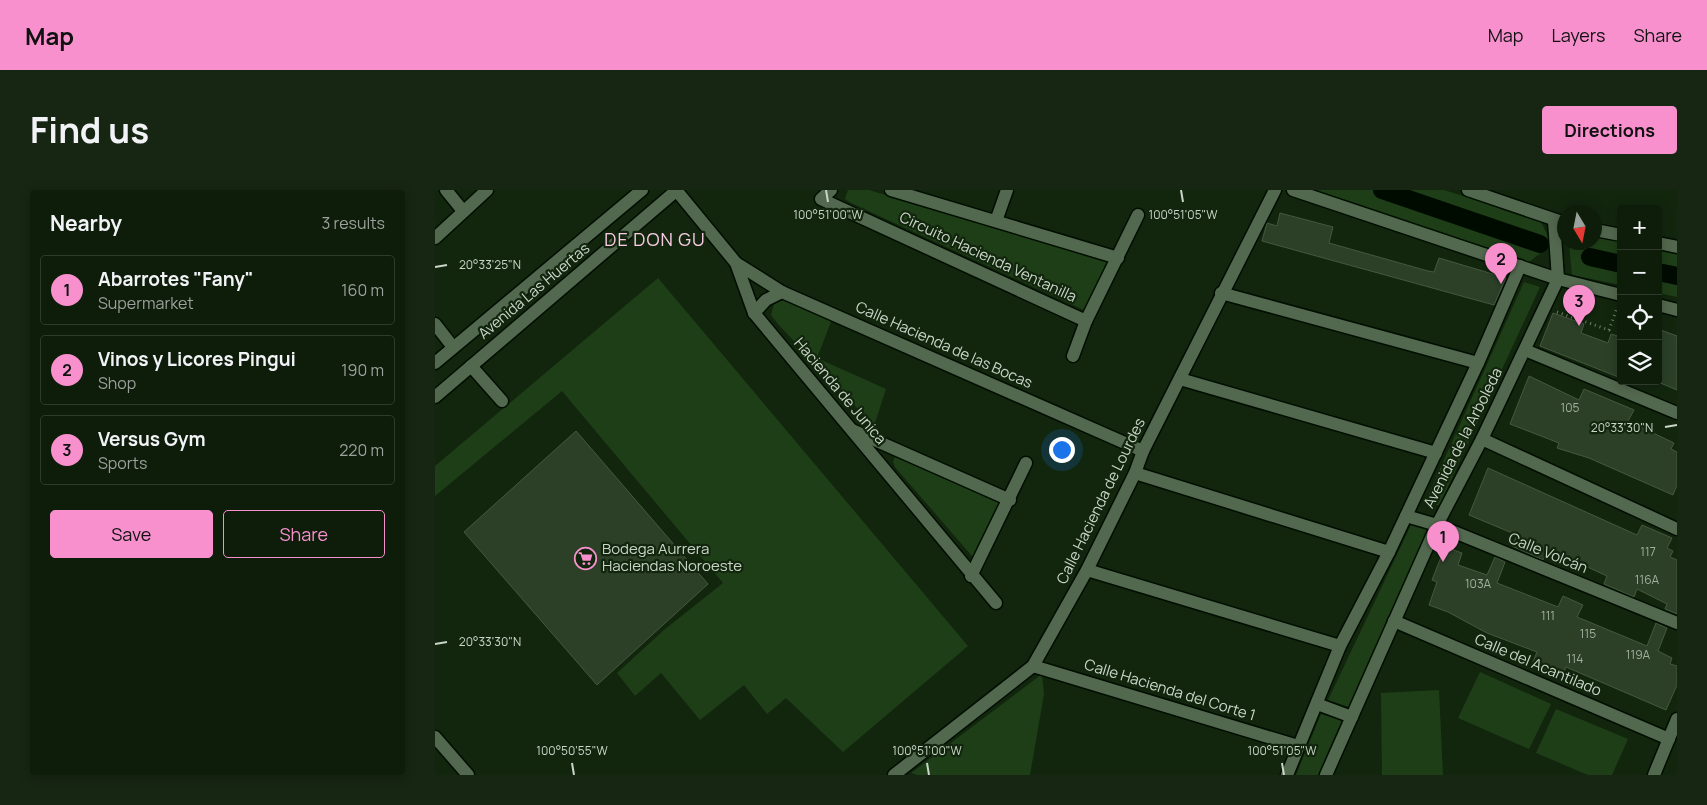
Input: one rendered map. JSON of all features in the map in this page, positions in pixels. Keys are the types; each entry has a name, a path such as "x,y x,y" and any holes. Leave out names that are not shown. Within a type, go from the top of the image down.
{"street":[{"path":"446,190 463,211"},
{"path":"435,238 487,190"},
{"name":"Avenida Las Huertas","path":"435,363 642,190"},
{"name":"Avenida Las Huertas","path":"435,396 676,190"},
{"name":"Hacienda de Junica","path":"676,190 736,263 754,313 971,576 995,602"},
{"path":"891,190 1118,258"},
{"path":"996,221 1007,190"},
{"name":"Calle Hacienda de Lourdes","path":"894,775 1033,666 1087,570 1221,293 1275,190"},
{"path":"1293,190 1558,279 1617,294"},
{"path":"1468,190 1557,221"},
{"name":"Circuito Hacienda Ventanilla","path":"826,194 1086,320"},
{"path":"1073,356 1086,320 1138,215"},
{"path":"1602,231 1617,234"},
{"path":"1662,244 1677,247"},
{"name":"Avenida de la Arboleda","path":"1326,775 1437,525 1482,439 1558,279 1559,250"},
{"name":"Calle Hacienda de las Bocas","path":"736,263 782,292 1143,451"},
{"name":"Avenida de la Arboleda","path":"1287,775 1341,646 1389,552 1436,453 1478,363 1519,266"},
{"path":"754,313 766,300 782,292"},
{"path":"1221,293 1478,363"},
{"path":"1662,306 1677,310"},
{"path":"435,324 453,347"},
{"path":"1525,350 1677,413"},
{"path":"471,366 502,401"},
{"path":"1180,379 1436,453"},
{"path":"850,430 1010,500"},
{"path":"1482,439 1677,530"},
{"path":"971,576 1010,500 1026,463"},
{"path":"1135,473 1389,552"},
{"name":"Calle Volcán","path":"1406,516 1437,525 1677,623"},
{"path":"1087,570 1341,646"},
{"name":"Calle del Acantilado","path":"1394,621 1669,739"},
{"name":"Calle Hacienda del Corte 1","path":"1033,666 1298,746"},
{"path":"1317,704 1352,717"},
{"path":"1654,775 1677,719"},
{"path":"435,737 468,775"}],"path":[{"path":"1545,307 1609,330 1617,307"}],"green space":[{"path":"848,190 869,190 1109,262 1086,311 851,203 845,199"},
{"path":"1284,190 1444,190 1540,220 1549,238 1543,251 1528,263"},
{"path":"1602,233 1617,236 1617,284 1572,275 1570,250 1602,250"},
{"path":"1662,246 1677,249 1677,297 1662,294"},
{"path":"658,278 968,646 843,752 786,698 767,714 744,685 700,720 661,673 635,696 617,673 664,630 723,583 562,391 435,496 435,466"},
{"path":"1524,282 1540,287 1439,506 1426,500"},
{"path":"786,298 832,319 817,358 886,389 874,426 771,315 774,304"},
{"path":"897,454 1003,502 978,563 895,467 893,461"},
{"path":"1412,523 1430,529 1349,707 1328,700"},
{"path":"1480,672 1551,704 1529,749 1458,718"},
{"path":"1042,674 1044,694 1030,775 917,775 911,773"},
{"path":"1439,690 1443,775 1382,775 1381,693"},
{"path":"1556,709 1628,739 1612,775 1588,775 1536,753"},
{"path":"1321,714 1342,720 1318,775 1296,775"}],"building":[{"path":"1280,213 1333,227 1329,243 1428,271 1434,272 1439,258 1506,278 1494,305 1262,241 1267,223 1277,226"},
{"path":"1553,313 1584,324 1581,333 1608,343 1611,334 1617,336 1617,376 1540,346"},
{"path":"1662,330 1677,336 1677,390 1662,384"},
{"path":"1529,376 1579,400 1584,389 1634,410 1628,421 1674,443 1671,449 1677,452 1677,485 1673,495 1589,458 1557,448 1559,443 1510,424"},
{"name":"Bodega Aurrera Haciendas Noroeste","path":"576,431 708,584 597,685 464,532"},
{"path":"1488,468 1637,535 1642,525 1672,538 1667,548 1673,551 1670,557 1677,560 1677,614 1665,609 1667,604 1637,589 1634,597 1604,584 1607,576 1553,551 1548,549 1543,560 1512,546 1517,535 1469,515"},
{"path":"1445,547 1462,553 1458,565 1487,575 1495,557 1505,562 1497,583 1558,607 1563,596 1583,605 1577,617 1647,646 1656,623 1667,628 1658,651 1672,658 1670,664 1677,666 1677,685 1666,710 1566,667 1562,677 1532,664 1537,652 1487,633 1448,612 1429,605 1437,582 1432,580"}],"waterway":[{"path":"1382,190 1540,244"},
{"path":"1590,257 1617,263"},
{"path":"1662,273 1677,276"}],"place":[{"name":"Vinos y Licores Pingui","path":"1501,284"},
{"name":"Versus Gym","path":"1579,326"},
{"name":"Bodega Aurrera Haciendas Noroeste","path":"586,558"},
{"name":"Abarrotes \"Fany\"","path":"1443,562"}],"district":[{"name":"DE DON GU","path":"655,240"}]}
